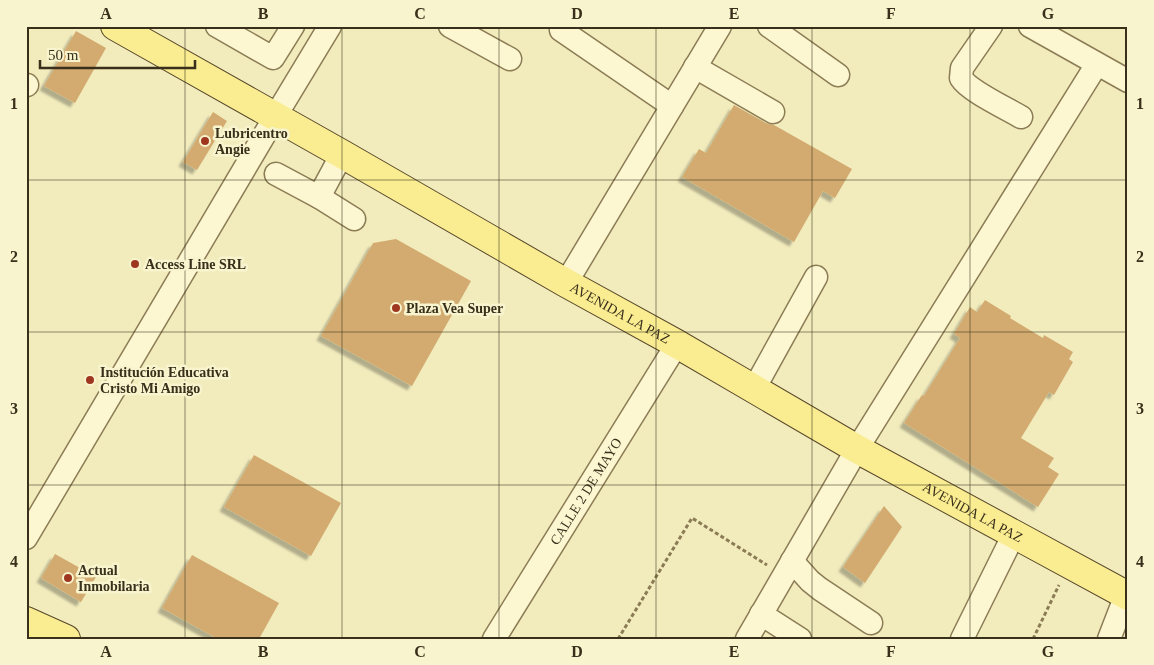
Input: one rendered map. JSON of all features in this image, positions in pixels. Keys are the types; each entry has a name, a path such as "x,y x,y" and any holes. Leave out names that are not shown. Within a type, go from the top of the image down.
{"main road":[{"name":"AVENIDA LA PAZ","path":"115,26 566,283 677,344 857,449 1127,595"},
{"path":"26,621 66,639"}],"street":[{"path":"217,26 273,58 289,32 310,60"},
{"path":"26,538 330,26"},
{"path":"450,26 510,59"},
{"path":"566,283 720,26"},
{"path":"769,26 838,76"},
{"path":"991,26 962,68 961,78 972,89 1022,117"},
{"path":"1030,26 1128,81"},
{"path":"561,30 672,106"},
{"path":"747,639 857,449 1097,64"},
{"path":"695,67 773,112"},
{"path":"319,197 342,154"},
{"path":"276,174 319,197 354,219"},
{"path":"754,389 816,277"},
{"name":"CALLE 2 DE MAYO","path":"494,639 677,344"},
{"path":"962,639 1014,534"},
{"path":"787,568 871,623"},
{"path":"1109,639 1127,595"},
{"path":"761,614 800,639"}],"path":[{"path":"618,639 692,518 787,568"},
{"path":"1033,639 1055,592"}],"building":[{"path":"76,31 106,48 75,103 44,86"},
{"path":"734,105 852,169 835,198 823,191 794,242 682,177 699,149 706,153"},
{"name":"Lubricentro Angie","path":"213,112 227,121 197,170 183,162"},
{"name":"Plaza Vea Super","path":"396,239 471,281 412,386 321,336 373,243"},
{"path":"985,300 1043,338 1044,335 1073,352 1069,359 1073,362 1054,395 1049,392 1021,438 1054,458 1048,467 1059,474 1038,507 904,423 922,395 924,396 960,338 954,334 970,307 977,312"},
{"path":"254,455 341,503 311,556 224,507"},
{"path":"884,506 902,527 865,583 843,567"},
{"name":"Actual Inmobilaria","path":"55,554 96,577 81,602 41,578"},
{"path":"192,555 279,603 259,639 218,639 162,608"}],"place":[{"name":"Lubricentro Angie","path":"205,141"},
{"name":"Access Line SRL","path":"135,264"},
{"name":"Plaza Vea Super","path":"396,308"},
{"name":"Institución Educativa Cristo Mi Amigo","path":"90,380"},
{"name":"Actual Inmobilaria","path":"68,578"}]}
